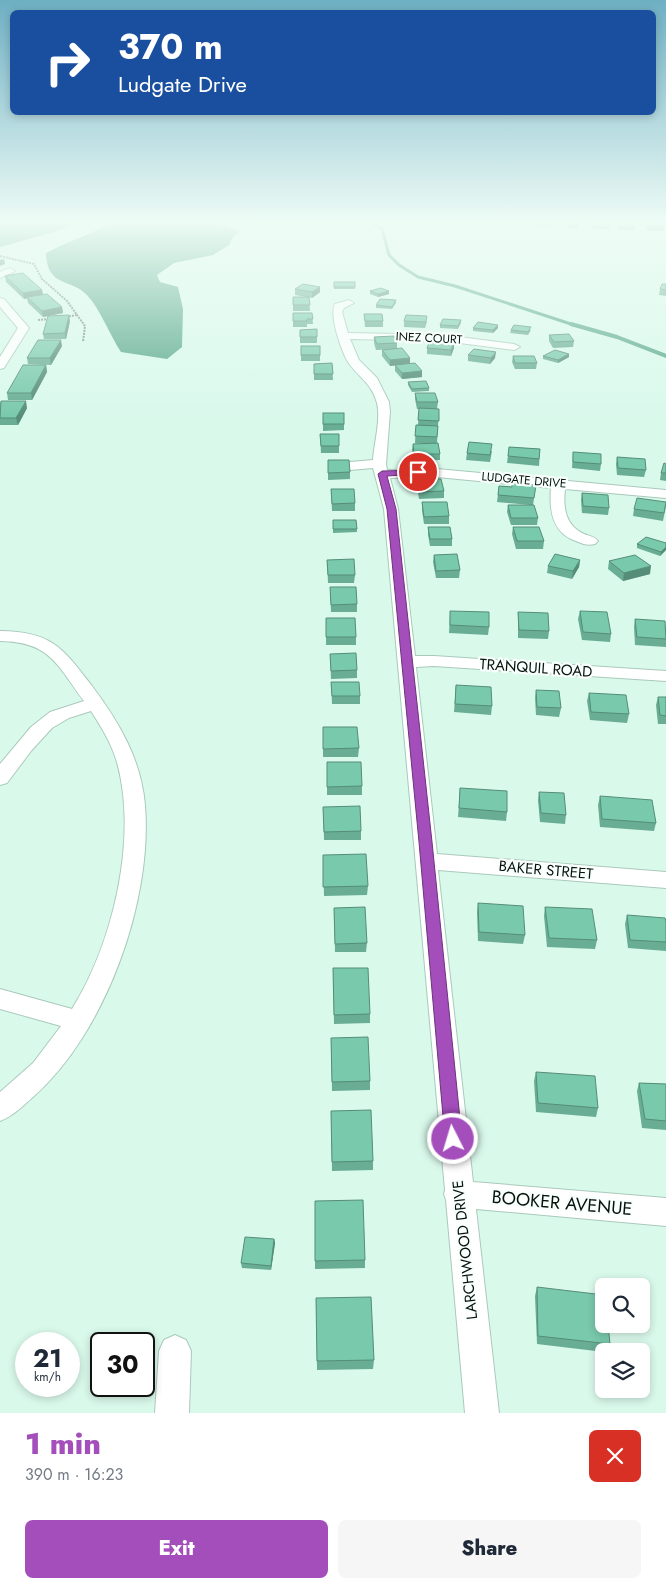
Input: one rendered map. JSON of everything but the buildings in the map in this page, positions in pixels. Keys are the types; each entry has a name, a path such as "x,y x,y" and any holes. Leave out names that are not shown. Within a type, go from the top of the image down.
{"street":[{"path":"0,301 24,328 0,366"},
{"name":"LARCHWOOD DRIVE","path":"348,302 340,306 338,312 344,336 354,362 373,381 384,402 381,469 391,509 427,861 458,1194 482,1413"},
{"name":"INEZ COURT","path":"344,336 444,338 514,347"},
{"path":"350,466 381,469"},
{"name":"LUDGATE DRIVE","path":"381,469 437,472 666,494"},
{"path":"558,483 557,507 563,528 570,534 590,541"},
{"path":"0,636 9,635 46,643 56,650 106,718 127,766 133,790 134,846 130,882 120,926 104,973 80,1020 42,1071 0,1109"},
{"name":"TRANQUIL ROAD","path":"406,662 434,661 666,676"},
{"path":"0,778 50,720 96,704"},
{"name":"BAKER STREET","path":"427,861 666,880"},
{"path":"0,999 80,1020"},
{"name":"BOOKER AVENUE","path":"458,1194 666,1212"},
{"path":"172,1413 175,1351"}],"path":[{"path":"49,286 62,295 85,326 83,342"},
{"path":"61,317 77,316"},
{"path":"38,320 54,318"}],"shaded area":[{"path":"74,286 178,287 183,309 182,347 167,359 121,352 97,308 87,295"}],"waterway":[{"path":"455,286 574,325"},
{"path":"571,324 617,337 666,356"}],"route":[{"path":"418,472 382,474 391,509 404,625 406,662 426,842 453,1139"}]}
